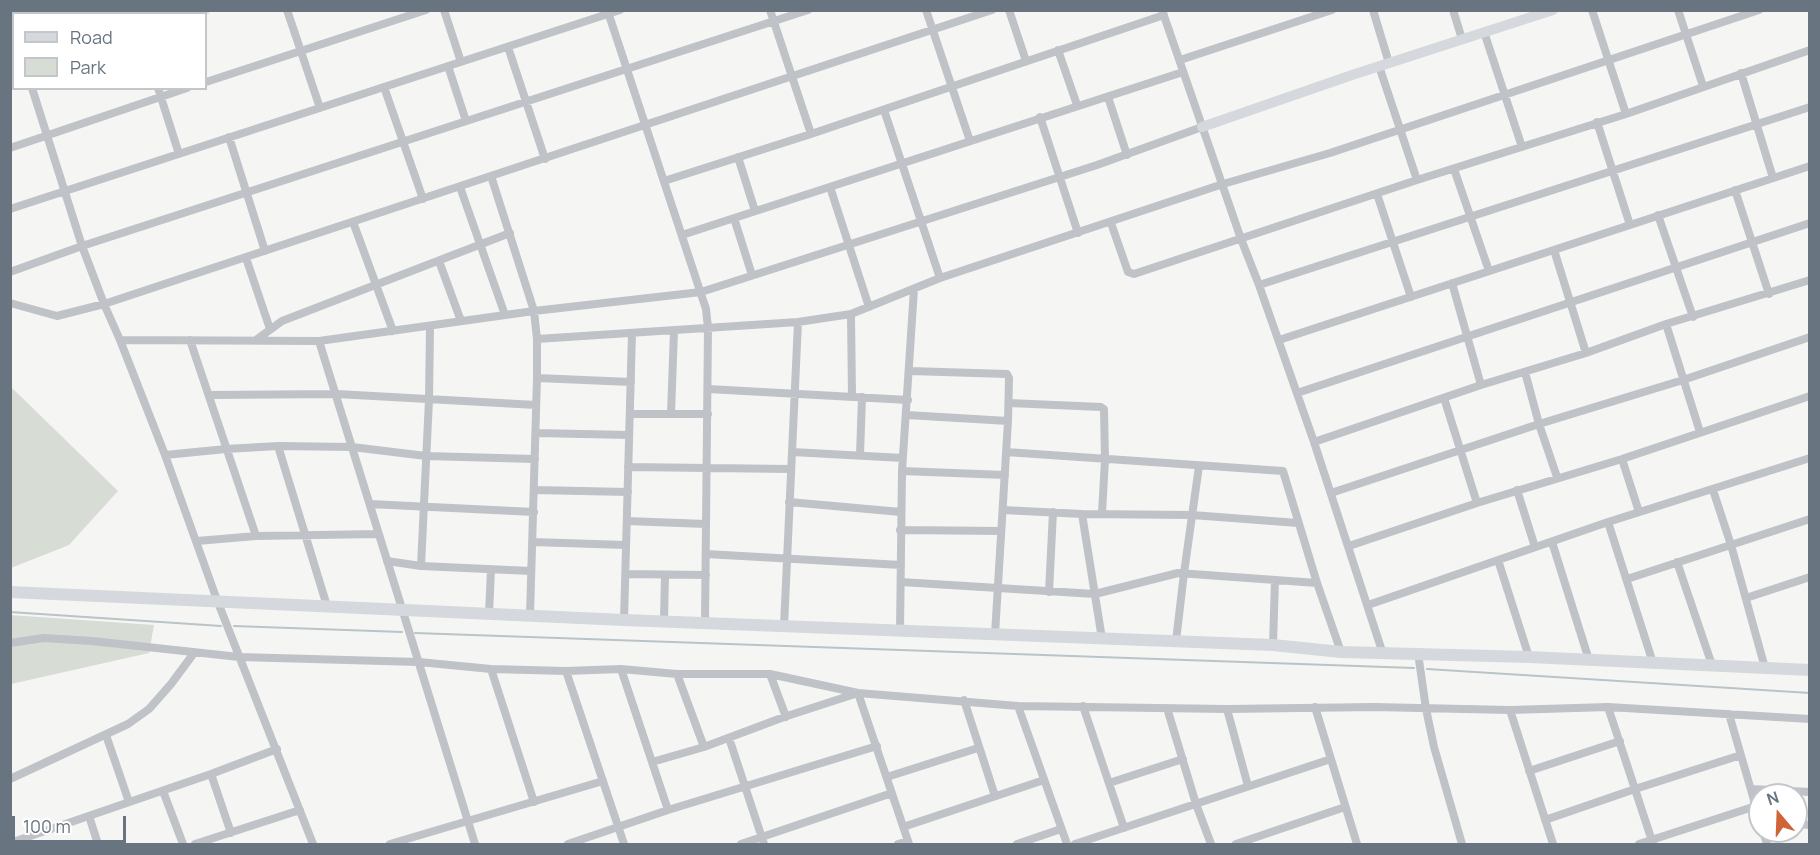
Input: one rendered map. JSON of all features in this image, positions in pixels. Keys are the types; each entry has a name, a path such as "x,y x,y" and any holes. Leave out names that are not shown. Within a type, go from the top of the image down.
{"main road":[{"path":"10,592 1809,670"}],"street":[{"path":"287,10 320,108"},
{"path":"207,82 426,10"},
{"path":"444,10 461,62"},
{"path":"10,209 508,47 608,12 620,10"},
{"path":"770,10 811,134"},
{"path":"10,272 246,192 808,10"},
{"path":"926,10 970,141"},
{"path":"10,303 57,316 104,304 992,10"},
{"path":"1009,10 1026,61"},
{"path":"1299,10 1302,20"},
{"path":"1180,60 1332,10"},
{"path":"1373,10 1384,65 1417,180"},
{"path":"1453,10 1462,39"},
{"path":"120,340 320,341 534,311 701,292 1060,177 1384,65 1553,10"},
{"path":"1592,10 1626,114"},
{"path":"1678,10 1703,86"},
{"path":"537,339 798,322 851,314 940,278 1223,184 1330,153 1759,10"},
{"path":"608,12 706,309 708,468 705,622"},
{"path":"664,181 884,110 1163,13 1241,239 1279,340 1382,651"},
{"path":"1484,32 1522,147"},
{"path":"508,47 545,159"},
{"path":"1058,50 1077,105"},
{"path":"1111,223 1128,272 1131,274 1626,114 1809,50"},
{"path":"448,66 466,121"},
{"path":"682,235 1183,72"},
{"path":"1741,74 1773,178"},
{"path":"384,87 423,199"},
{"path":"33,90 82,246 165,455 217,600 313,844"},
{"path":"158,90 179,154"},
{"path":"10,147 181,90"},
{"path":"1108,97 1126,155"},
{"path":"1259,285 1809,107"},
{"path":"884,110 940,278"},
{"path":"1040,117 1078,233"},
{"path":"1597,123 1630,225"},
{"path":"229,137 266,251"},
{"path":"738,157 755,211"},
{"path":"1279,340 1809,166"},
{"path":"1454,169 1489,271"},
{"path":"492,176 534,311 537,339 530,615"},
{"path":"830,187 869,307"},
{"path":"459,188 505,315"},
{"path":"1735,190 1769,294"},
{"path":"1377,194 1411,297"},
{"path":"1658,215 1693,317"},
{"path":"734,218 753,275"},
{"path":"353,222 393,331"},
{"path":"1297,393 1809,223"},
{"path":"256,340 282,321 510,233"},
{"path":"1554,250 1586,353"},
{"path":"246,258 270,329"},
{"path":"439,261 461,321"},
{"path":"1452,283 1481,385"},
{"path":"1314,442 1481,385 1586,353 1666,324 1809,283"},
{"path":"900,630 902,471 914,289"},
{"path":"851,314 852,397"},
{"path":"783,626 798,322"},
{"path":"1666,324 1700,432"},
{"path":"421,566 429,400 429,326"},
{"path":"671,414 674,331"},
{"path":"624,620 632,333"},
{"path":"1331,493 1809,337"},
{"path":"190,340 256,536"},
{"path":"320,341 476,844"},
{"path":"910,371 1006,375 1009,378 995,634"},
{"path":"1525,372 1557,477"},
{"path":"537,378 631,382"},
{"path":"708,389 908,400"},
{"path":"210,395 337,393 536,405"},
{"path":"1349,546 1557,477 1622,459 1809,396"},
{"path":"860,455 862,397"},
{"path":"1444,398 1477,503"},
{"path":"1009,403 1090,406 1104,409 1105,460 1102,513"},
{"path":"630,414 708,414"},
{"path":"907,415 1008,421"},
{"path":"536,433 629,435"},
{"path":"165,455 278,446 352,447 426,456 535,459"},
{"path":"278,446 327,606"},
{"path":"792,452 903,458"},
{"path":"1006,452 1283,471 1317,583 1341,651"},
{"path":"1368,605 1608,522 1809,458"},
{"path":"1622,459 1639,512"},
{"path":"1176,641 1199,466"},
{"path":"628,467 791,469"},
{"path":"902,471 1005,475"},
{"path":"534,490 628,492"},
{"path":"1517,490 1535,548"},
{"path":"1713,490 1766,668"},
{"path":"789,502 901,512"},
{"path":"370,504 534,512"},
{"path":"1003,510 1192,516 1299,523"},
{"path":"1049,591 1053,512"},
{"path":"1082,514 1102,639"},
{"path":"1627,579 1809,519"},
{"path":"627,521 706,524"},
{"path":"1608,522 1653,663"},
{"path":"900,530 1001,531"},
{"path":"197,541 256,536 378,534"},
{"path":"532,542 626,545"},
{"path":"1552,542 1589,660"},
{"path":"706,554 901,565"},
{"path":"1498,560 1529,657"},
{"path":"387,561 421,566 531,571"},
{"path":"1677,562 1712,665"},
{"path":"489,613 491,570"},
{"path":"901,582 1095,594 1184,573 1317,583"},
{"path":"626,574 706,575"},
{"path":"664,621 665,574"},
{"path":"1746,598 1809,577"},
{"path":"1273,645 1275,580"},
{"path":"10,644 44,638 239,657 419,662 491,669 566,671 621,669 677,674 770,674 858,693 1018,706 1510,710 1608,707 1809,719"},
{"path":"10,779 128,724 149,709 194,653"},
{"path":"1418,653 1434,747 1462,844"},
{"path":"491,669 534,802"},
{"path":"621,669 668,810"},
{"path":"566,671 624,844"},
{"path":"677,674 704,747"},
{"path":"770,674 786,717"},
{"path":"652,762 704,747 858,693"},
{"path":"858,693 908,843 897,844"},
{"path":"964,700 995,796"},
{"path":"1018,706 1066,844"},
{"path":"1083,706 1124,828"},
{"path":"1315,707 1357,844"},
{"path":"1608,707 1652,843"},
{"path":"1167,708 1196,804 1211,844"},
{"path":"1227,709 1248,786"},
{"path":"1510,710 1553,844"},
{"path":"1729,714 1749,783"},
{"path":"106,735 129,802"},
{"path":"729,738 762,841"},
{"path":"1529,771 1620,741"},
{"path":"568,844 618,829 668,810 877,746"},
{"path":"887,777 978,748"},
{"path":"10,843 277,749"},
{"path":"1545,820 1741,755"},
{"path":"1109,783 1183,759"},
{"path":"1075,844 1331,759"},
{"path":"211,774 231,832"},
{"path":"903,827 1044,780"},
{"path":"390,844 603,781"},
{"path":"163,791 183,844"},
{"path":"741,844 762,841 892,793"},
{"path":"1236,844 1346,807"},
{"path":"1639,844 1652,843 1748,809"},
{"path":"195,844 300,810"},
{"path":"89,816 98,844"},
{"path":"1017,844 1061,829"}],"green space":[{"path":"11,387 118,491 69,545 11,568"},
{"path":"10,615 154,625 149,653 11,684"}],"waterway":[{"path":"10,612 221,626"},
{"path":"234,626 402,632"},
{"path":"415,633 1414,668"},
{"path":"1427,669 1810,693"}]}
